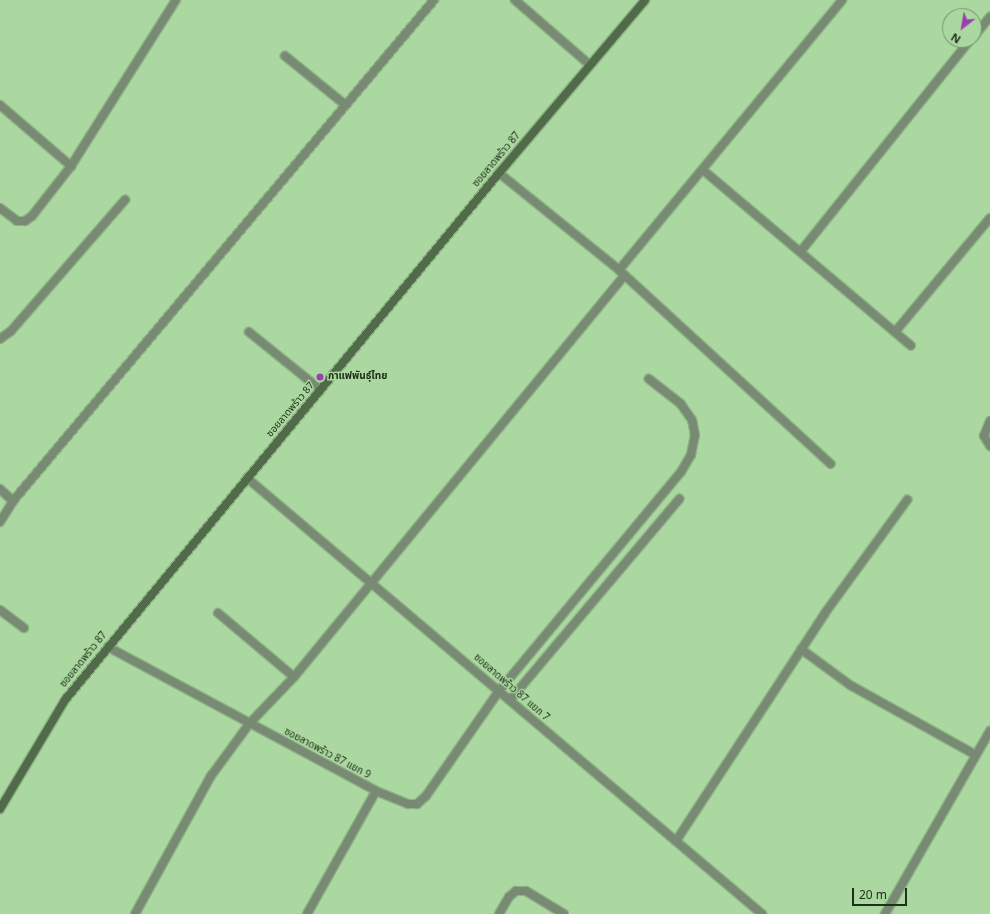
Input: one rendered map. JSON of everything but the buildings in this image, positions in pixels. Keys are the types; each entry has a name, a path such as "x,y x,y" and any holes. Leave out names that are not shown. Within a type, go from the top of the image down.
{"street":[{"path":"0,208 17,220 25,221 71,166 176,0"},
{"path":"0,522 13,501 344,104 434,0"},
{"path":"515,0 590,65"},
{"name":"ซอยลาดพร้าว 87","path":"0,808 64,700 499,173 645,0"},
{"path":"135,914 211,776 249,724 294,677 842,0"},
{"path":"982,26 990,17"},
{"path":"801,251 964,48"},
{"path":"285,56 344,104"},
{"path":"0,105 71,166"},
{"path":"703,170 801,251 911,346"},
{"path":"499,173 621,273 831,464"},
{"path":"0,339 11,331 125,200"},
{"path":"895,332 990,218"},
{"path":"249,332 321,390"},
{"path":"499,691 681,472 692,455 695,435 692,420 681,404 649,379"},
{"path":"990,421 984,436 990,446"},
{"name":"ซอยลาดพร้าว 87 แยก 7","path":"247,478 762,914"},
{"path":"0,490 13,501"},
{"path":"510,700 679,499"},
{"path":"676,841 802,649 907,500"},
{"path":"0,610 24,628"},
{"path":"218,614 294,677"},
{"name":"ซอยลาดพร้าว 87 แยก 9","path":"108,647 376,791 408,804 417,804 426,796 499,691"},
{"path":"802,649 850,685 976,755"},
{"path":"886,914 990,731"},
{"path":"307,914 376,791"},
{"path":"499,914 509,897 516,892 526,891 564,914"}],"place":[{"name":"กาแฟพันธ์ุไทย","path":"320,377"}]}
